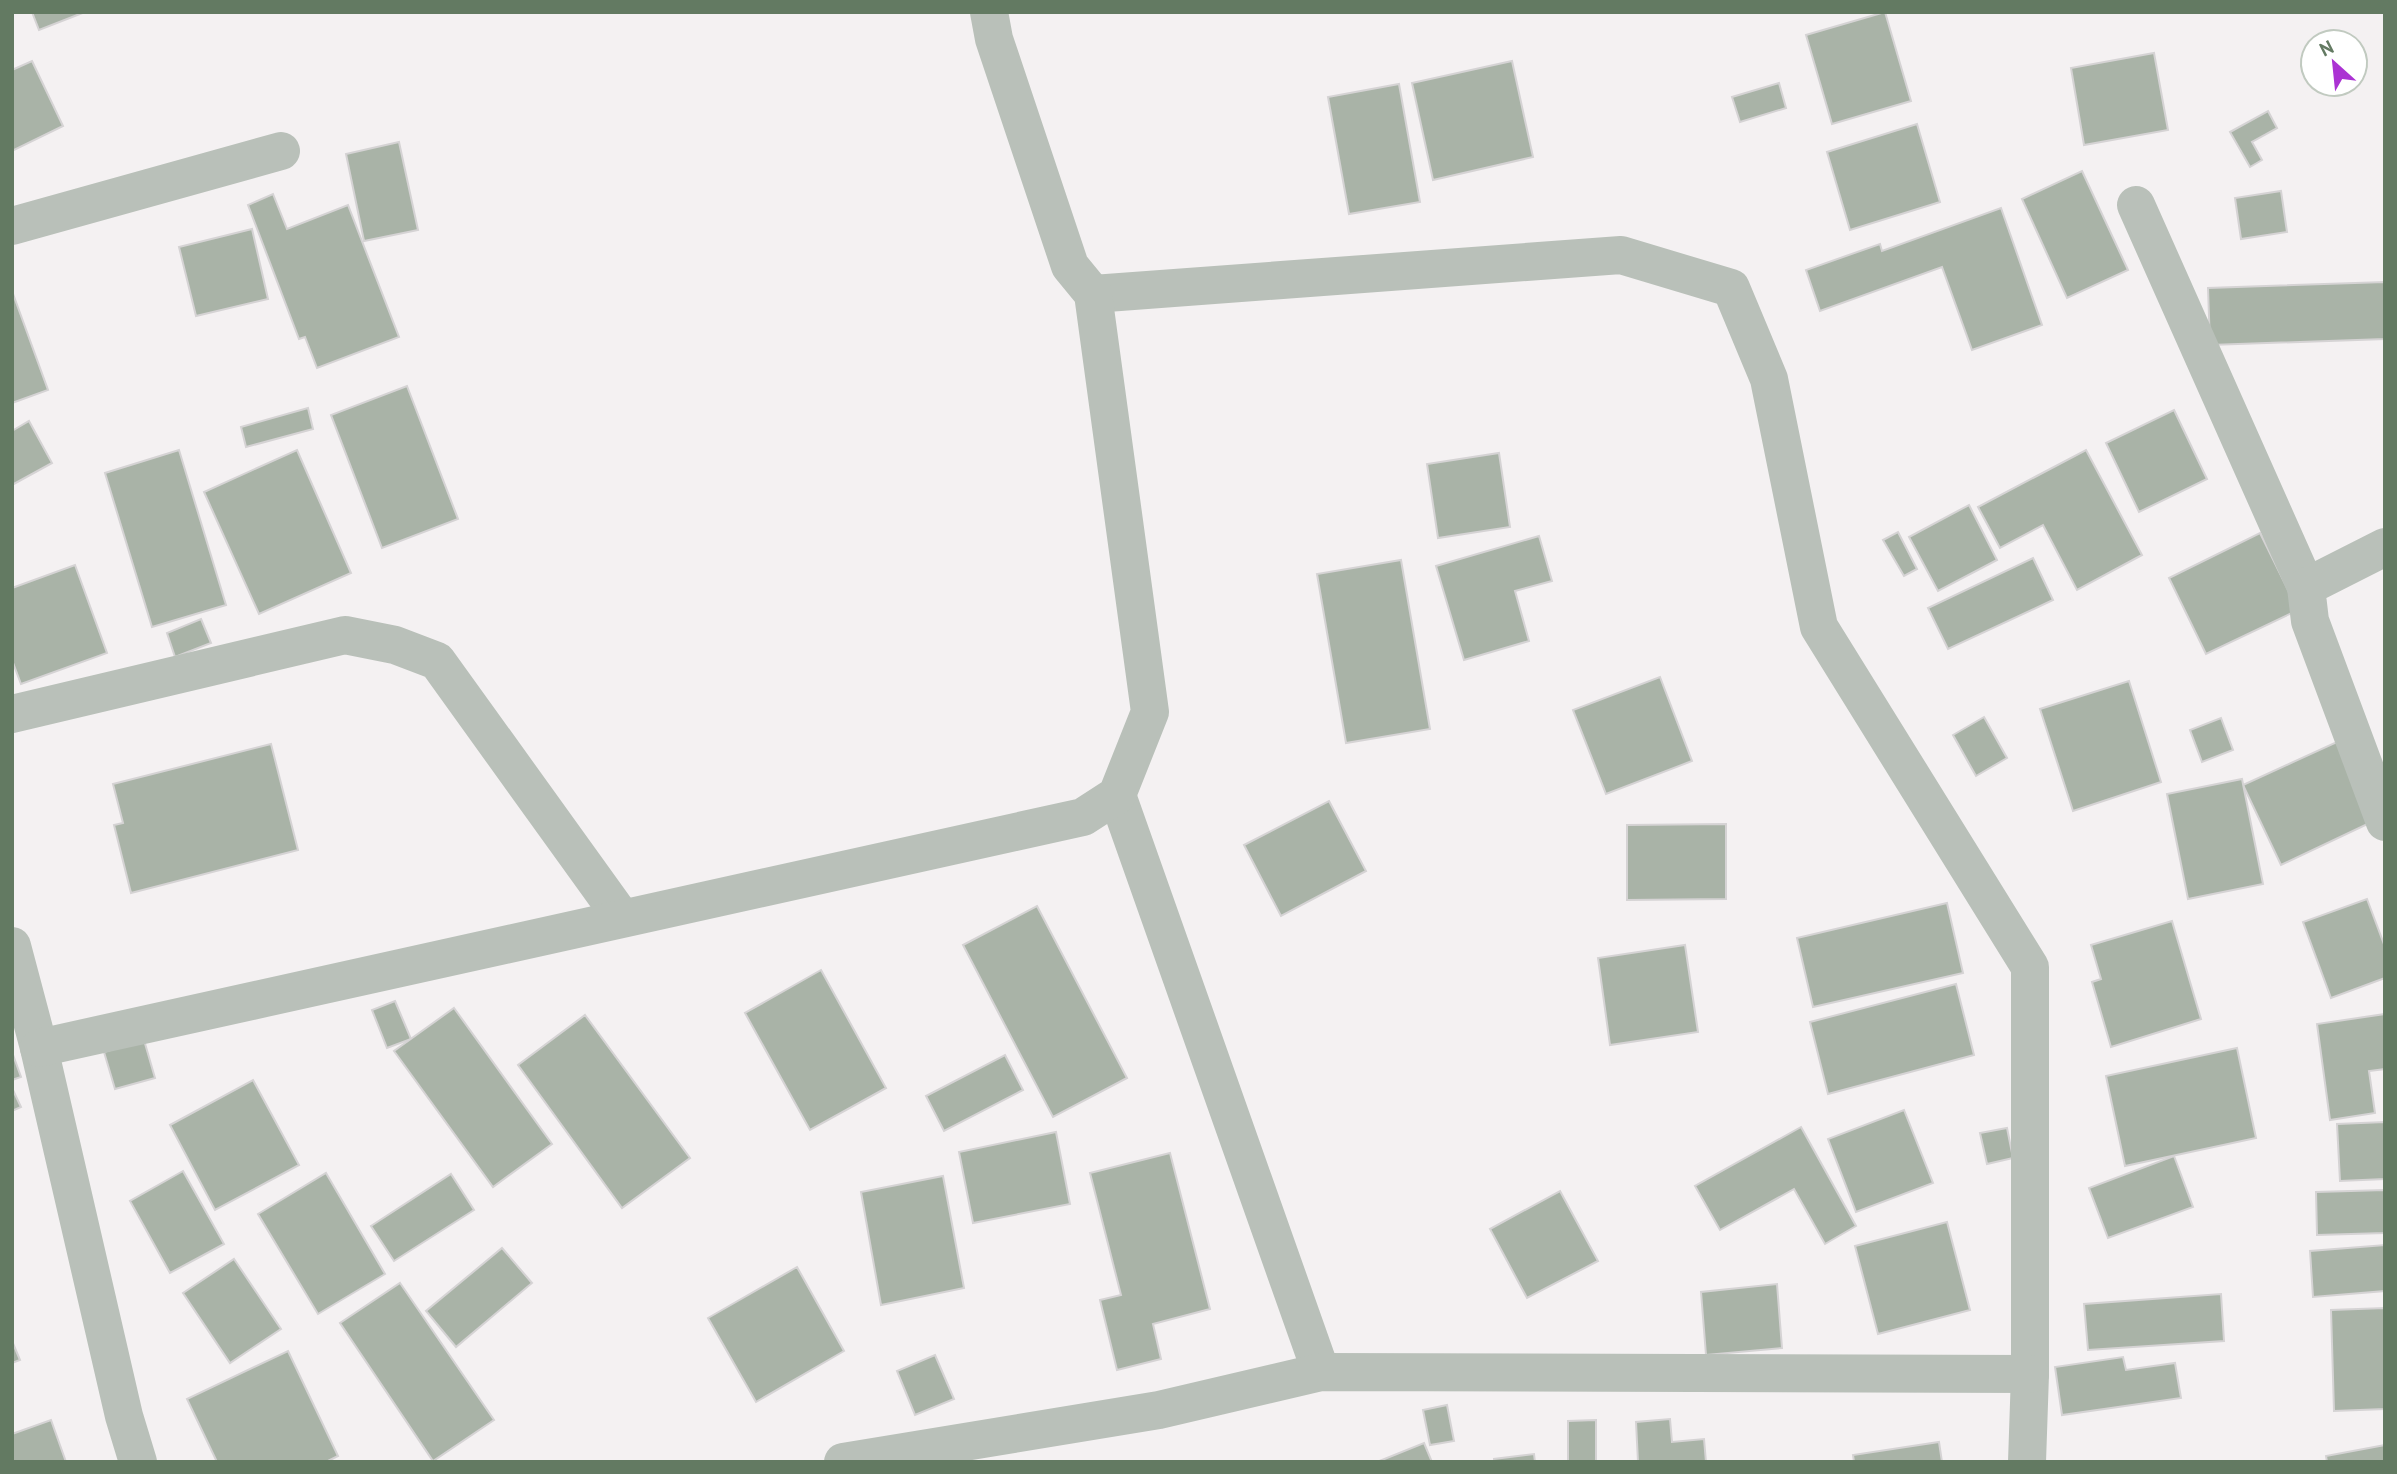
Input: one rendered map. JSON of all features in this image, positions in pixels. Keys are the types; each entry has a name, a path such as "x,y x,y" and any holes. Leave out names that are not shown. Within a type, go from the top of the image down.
{"street":[{"path":"39,1048 1083,817 1117,796 1150,712 1093,294 1070,266 994,39 989,12"},
{"path":"12,226 281,151"},
{"path":"2136,205 2306,587 2310,621 2385,822"},
{"path":"1093,294 1620,255 1731,288 1769,379 1819,627 2030,967 2030,1374 2027,1462"},
{"path":"2306,587 2385,547"},
{"path":"12,714 345,635 395,645 436,661 622,918"},
{"path":"1117,796 1321,1372"},
{"path":"12,946 39,1048 124,1416 138,1462"},
{"path":"843,1462 1158,1410 1321,1372 2030,1374"}],"building":[{"path":"32,12 85,12 39,30"},
{"path":"1885,12 1911,101 1832,124 1806,35"},
{"path":"2154,53 2168,130 2084,145 2071,68"},
{"path":"32,61 63,126 12,151 12,70"},
{"path":"1512,61 1533,157 1433,180 1412,83"},
{"path":"1779,83 1786,108 1740,122 1732,97"},
{"path":"1399,84 1420,202 1349,214 1328,97"},
{"path":"2268,111 2277,128 2252,142 2262,160 2250,167 2230,132"},
{"path":"1917,124 1940,202 1850,230 1827,152"},
{"path":"399,142 418,230 364,241 346,154"},
{"path":"2082,171 2128,270 2067,298 2022,199"},
{"path":"2281,191 2287,232 2241,239 2235,198"},
{"path":"273,194 287,229 348,205 399,337 317,368 305,337 299,339 248,205"},
{"path":"2001,208 2042,325 1972,350 1942,267 1820,311 1806,270 1880,244 1882,251"},
{"path":"252,229 268,299 196,316 179,247"},
{"path":"2385,282 2385,339 2210,345 2208,288"},
{"path":"12,291 48,390 12,403"},
{"path":"407,386 458,519 382,548 331,415"},
{"path":"308,408 313,429 246,447 241,427"},
{"path":"2174,410 2207,479 2139,512 2106,443"},
{"path":"29,421 52,463 12,485 12,431"},
{"path":"179,450 226,605 152,627 105,473"},
{"path":"297,450 351,573 259,614 204,492"},
{"path":"2086,450 2142,555 2077,590 2043,525 2000,548 1978,507"},
{"path":"1499,453 1510,527 1438,538 1427,464"},
{"path":"1969,505 1997,560 1938,591 1909,537"},
{"path":"1898,532 1917,569 1904,576 1883,540"},
{"path":"2260,533 2298,610 2206,654 2169,578"},
{"path":"1539,536 1552,581 1515,591 1529,641 1464,660 1436,566"},
{"path":"2033,558 2053,600 1948,649 1928,608"},
{"path":"1401,560 1430,729 1346,743 1317,574"},
{"path":"75,565 107,653 21,684 12,660 12,588"},
{"path":"201,619 211,643 175,657 167,633"},
{"path":"1660,677 1692,761 1606,794 1573,710"},
{"path":"2129,681 2161,782 2073,811 2040,709"},
{"path":"1984,717 2007,758 1976,776 1953,735"},
{"path":"2221,718 2233,750 2202,762 2190,730"},
{"path":"2339,741 2376,820 2281,865 2243,785"},
{"path":"271,744 298,850 131,893 114,825 123,823 113,784"},
{"path":"2242,779 2263,884 2188,899 2167,794"},
{"path":"1329,801 1366,871 1281,916 1244,845"},
{"path":"1726,824 1726,899 1627,900 1627,825"},
{"path":"2367,899 2385,947 2385,978 2331,998 2303,922"},
{"path":"1947,903 1963,973 1813,1007 1797,938"},
{"path":"1037,906 1127,1078 1053,1117 963,945"},
{"path":"2172,921 2201,1019 2111,1047 2092,982 2101,979 2091,945"},
{"path":"1685,945 1698,1032 1610,1045 1598,958"},
{"path":"821,970 886,1088 810,1130 745,1013"},
{"path":"1956,984 1974,1055 1828,1094 1810,1022"},
{"path":"395,1001 411,1039 387,1048 372,1010"},
{"path":"454,1008 552,1144 493,1187 394,1051"},
{"path":"2385,1014 2385,1069 2369,1071 2375,1113 2330,1120 2317,1024"},
{"path":"585,1015 690,1158 622,1208 518,1065"},
{"path":"144,1040 155,1078 115,1089 104,1052"},
{"path":"2237,1048 2256,1138 2125,1166 2106,1076"},
{"path":"12,1052 21,1077 12,1080"},
{"path":"1005,1055 1023,1090 944,1131 926,1096"},
{"path":"253,1080 299,1165 215,1210 170,1125"},
{"path":"12,1088 21,1107 12,1111"},
{"path":"1904,1110 1933,1183 1856,1212 1828,1139"},
{"path":"2385,1122 2385,1179 2340,1181 2337,1124"},
{"path":"1801,1127 1856,1226 1825,1244 1794,1189 1720,1230 1695,1186"},
{"path":"2007,1128 2013,1158 1987,1164 1980,1133"},
{"path":"1056,1132 1070,1204 973,1223 959,1152"},
{"path":"1170,1153 1210,1309 1153,1324 1161,1359 1117,1370 1100,1300 1121,1295 1090,1173"},
{"path":"2174,1156 2193,1207 2108,1238 2089,1188"},
{"path":"183,1171 224,1244 170,1273 130,1201"},
{"path":"326,1173 385,1274 318,1314 258,1214"},
{"path":"451,1174 474,1210 394,1261 371,1226"},
{"path":"943,1176 964,1288 881,1305 861,1192"},
{"path":"2385,1190 2385,1233 2317,1235 2316,1192"},
{"path":"1560,1191 1598,1261 1527,1298 1490,1229"},
{"path":"1947,1222 1970,1310 1878,1334 1855,1246"},
{"path":"2385,1245 2385,1291 2313,1297 2310,1251"},
{"path":"502,1248 532,1283 456,1347 426,1311"},
{"path":"234,1259 281,1329 230,1363 183,1293"},
{"path":"797,1267 844,1351 756,1402 708,1318"},
{"path":"400,1283 494,1420 433,1461 340,1323"},
{"path":"1777,1284 1782,1348 1706,1355 1701,1292"},
{"path":"2221,1294 2224,1341 2088,1350 2084,1304"},
{"path":"2385,1308 2385,1409 2334,1411 2331,1310"},
{"path":"12,1341 20,1360 12,1363"},
{"path":"288,1351 338,1456 326,1462 217,1462 187,1399"},
{"path":"935,1355 954,1399 915,1415 897,1371"},
{"path":"2123,1357 2126,1370 2175,1363 2181,1398 2062,1415 2055,1367"},
{"path":"1447,1405 1454,1441 1430,1445 1423,1410"},
{"path":"1670,1419 1672,1442 1704,1439 1706,1462 1638,1462 1636,1422"},
{"path":"51,1420 66,1462 12,1462 12,1434"},
{"path":"1596,1420 1596,1462 1568,1462 1568,1421"},
{"path":"1939,1442 1942,1462 1854,1462 1853,1455"},
{"path":"1424,1443 1432,1462 1377,1462"},
{"path":"2385,1445 2385,1462 2327,1462 2326,1456"},
{"path":"1534,1454 1535,1462 1494,1462 1494,1459"}]}
